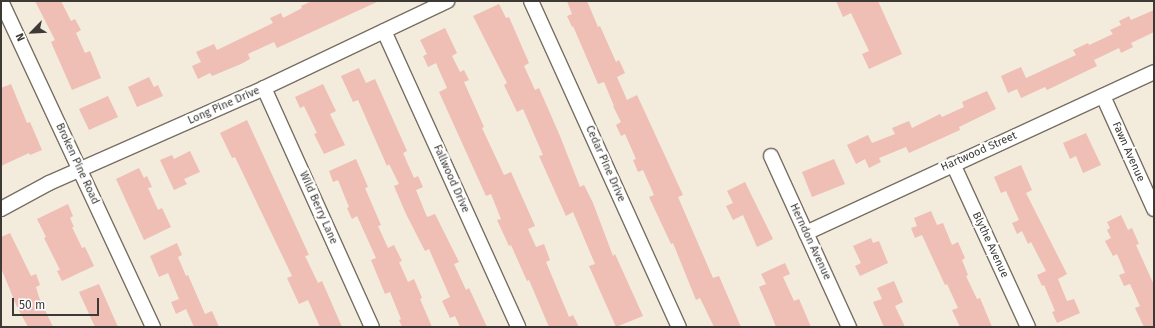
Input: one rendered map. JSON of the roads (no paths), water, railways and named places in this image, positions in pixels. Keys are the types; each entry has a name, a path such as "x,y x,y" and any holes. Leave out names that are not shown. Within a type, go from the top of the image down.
{"street":[{"name":"Broken Pine Road","path":"1,1 153,327"},
{"name":"Long Pine Drive","path":"1,209 48,183 264,88 447,1"},
{"name":"Cedar Pine Drive","path":"531,1 679,327"},
{"name":"Fallwood Drive","path":"384,31 518,327"},
{"name":"Hartwood Street","path":"806,233 1154,72"},
{"name":"Wild Berry Lane","path":"264,88 372,327"},
{"name":"Fawn Avenue","path":"1103,96 1154,209"},
{"name":"Herndon Avenue","path":"771,156 849,327"},
{"name":"Blythe Avenue","path":"953,164 1028,327"}]}
